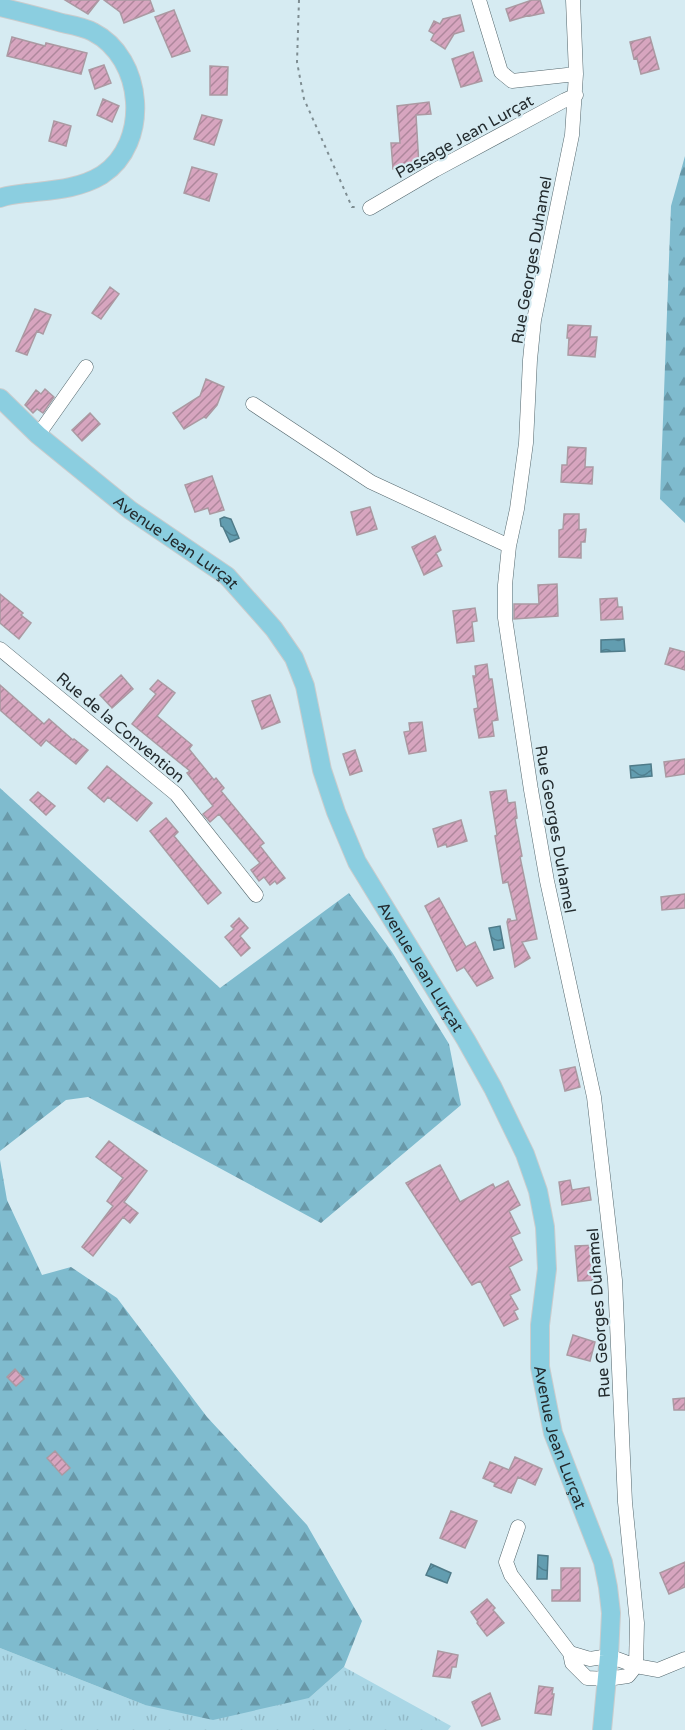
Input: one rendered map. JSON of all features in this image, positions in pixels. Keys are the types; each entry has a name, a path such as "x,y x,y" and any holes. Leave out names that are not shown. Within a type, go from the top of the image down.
{"main road":[{"path":"0,7 93,32 112,46 124,63 136,101 134,130 127,146 104,174 87,183 70,188 0,198"},
{"name":"Avenue Jean Lurçat","path":"0,398 38,435 130,510 227,576 274,629 294,657 305,686 322,770 336,812 357,862 494,1088 525,1154 538,1191 545,1227 547,1269 540,1325 540,1367 553,1433 603,1562 611,1613 602,1730"}],"street":[{"path":"479,0 501,72 512,81 576,74"},
{"name":"Rue Georges Duhamel","path":"573,0 576,95 572,135 534,320 526,443 518,509 509,546 505,585 505,618 545,869 594,1097 615,1280 625,1502 637,1623 636,1666"},
{"name":"Passage Jean Lurçat","path":"370,208 576,95"},
{"path":"38,435 86,367"},
{"path":"253,404 371,482 509,546"},
{"name":"Rue de la Convention","path":"0,649 176,794 256,895"},
{"path":"518,1527 506,1562 511,1575 570,1653 572,1662 587,1678 607,1679 628,1676 636,1666"},
{"path":"570,1653 590,1659 609,1656 636,1666 658,1670 685,1659"}],"path":[{"path":"299,0 297,62 304,99 352,207 370,208"}],"green space":[{"path":"685,156 685,523 660,499 671,206"},
{"path":"0,788 220,988 349,893 392,952 449,1044 461,1105 321,1223 88,1097 66,1100 0,1151"},
{"path":"0,1160 7,1200 42,1275 71,1267 117,1298 207,1417 307,1525 362,1621 344,1667 309,1698 213,1720 145,1705 0,1648"},
{"path":"0,1648 145,1705 309,1698 344,1667 451,1726 448,1730 0,1730"}],"water":[{"path":"224,517 231,519 239,538 230,542 221,526 220,519"},
{"path":"624,639 625,651 601,652 601,640"},
{"path":"651,764 652,776 631,778 630,766"},
{"path":"500,926 504,948 494,950 489,928"},
{"path":"538,1555 548,1556 547,1579 537,1579"},
{"path":"431,1564 451,1573 447,1583 426,1575"}],"building":[{"path":"65,0 99,0 88,14"},
{"path":"104,0 150,0 154,11 124,23 120,12"},
{"path":"532,0 540,0 544,13 510,21 506,9"},
{"path":"174,10 190,51 172,57 155,17"},
{"path":"460,15 464,31 454,34 445,49 431,40 434,34 429,31 434,21 440,24 443,19"},
{"path":"12,37 45,46 46,43 87,53 81,74 7,56"},
{"path":"650,37 659,69 641,74 630,42"},
{"path":"473,52 482,81 461,87 452,59"},
{"path":"104,65 111,83 95,89 89,70"},
{"path":"210,66 228,67 227,95 210,95"},
{"path":"103,99 119,106 112,122 97,115"},
{"path":"429,102 431,114 416,115 419,166 393,169 391,143 400,143 397,106"},
{"path":"202,115 222,120 214,145 194,139"},
{"path":"54,121 71,126 66,146 49,141"},
{"path":"192,167 217,174 209,201 184,193"},
{"path":"110,287 119,294 101,319 92,313"},
{"path":"35,309 51,315 43,334 37,331 27,355 16,351"},
{"path":"568,325 591,326 590,337 597,337 595,357 568,355"},
{"path":"206,379 224,387 217,405 206,418 184,429 173,413 200,396"},
{"path":"45,389 54,397 43,413 37,409 33,413 25,405 36,390 41,394"},
{"path":"90,413 100,424 82,441 72,430"},
{"path":"568,447 586,448 585,467 593,467 592,484 561,482 562,465 567,465"},
{"path":"212,476 224,510 210,514 208,508 195,512 185,485"},
{"path":"370,507 377,529 357,535 351,512"},
{"path":"564,514 579,514 579,530 586,529 585,542 581,542 581,558 559,557 559,530 563,529"},
{"path":"435,536 441,550 436,553 442,566 424,575 412,547"},
{"path":"557,584 558,616 514,619 514,604 539,604 538,585"},
{"path":"0,594 23,613 21,615 31,623 19,639 0,623"},
{"path":"617,598 618,607 622,607 623,619 601,620 600,599"},
{"path":"475,608 477,621 472,622 474,641 457,643 453,611"},
{"path":"670,648 685,652 685,670 665,664"},
{"path":"487,664 489,679 492,679 498,720 492,721 494,736 479,738 474,709 478,708 473,676 476,676 475,666"},
{"path":"121,675 133,689 112,708 100,695"},
{"path":"158,680 175,693 157,716 192,745 189,749 214,780 216,778 224,788 221,791 264,843 260,846 285,878 277,884 275,881 270,885 264,877 259,881 251,870 260,863 219,814 210,822 203,814 213,806 187,773 190,771 132,724 156,694 150,689"},
{"path":"0,685 44,724 49,719 88,750 76,764 46,740 41,746 0,710"},
{"path":"270,695 280,722 262,729 252,701"},
{"path":"422,722 426,751 409,754 404,732 410,731 409,723"},
{"path":"355,750 362,771 350,775 343,754"},
{"path":"685,759 685,774 666,777 664,762"},
{"path":"107,766 152,803 137,821 108,797 104,802 88,788"},
{"path":"506,790 508,803 515,802 517,818 515,819 522,856 520,857 537,939 522,942 530,958 515,967 507,922 508,919 517,920 508,882 503,883 490,792"},
{"path":"38,792 55,806 46,815 30,800"},
{"path":"166,818 178,832 174,836 221,893 208,904 150,831"},
{"path":"461,820 467,841 447,847 446,844 438,847 433,829"},
{"path":"685,894 685,908 662,910 661,897"},
{"path":"439,898 466,947 475,942 493,978 477,986 464,967 457,971 425,906"},
{"path":"239,918 248,928 240,936 250,948 241,956 225,937 234,929 231,926"},
{"path":"575,1067 580,1087 565,1091 560,1070"},
{"path":"109,1141 147,1171 124,1202 138,1213 130,1223 123,1217 93,1256 82,1247 113,1206 107,1201 123,1178 96,1157"},
{"path":"440,1165 460,1202 493,1184 495,1188 508,1181 520,1205 509,1211 520,1233 511,1237 522,1260 509,1267 520,1290 510,1295 518,1309 514,1311 518,1319 504,1326 480,1281 472,1285 406,1183"},
{"path":"570,1180 572,1190 589,1187 591,1200 562,1205 559,1182"},
{"path":"598,1245 601,1280 578,1281 575,1246"},
{"path":"573,1335 595,1342 590,1361 567,1355"},
{"path":"15,1369 24,1379 16,1386 7,1377"},
{"path":"685,1398 685,1410 674,1410 673,1399"},
{"path":"55,1451 70,1468 62,1475 47,1458"},
{"path":"515,1457 542,1469 535,1485 518,1477 511,1493 494,1486 495,1483 483,1478 490,1462 509,1470"},
{"path":"451,1511 477,1521 465,1548 440,1538"},
{"path":"685,1562 685,1587 669,1594 660,1573"},
{"path":"561,1568 580,1568 580,1601 552,1601 552,1590 561,1590"},
{"path":"487,1599 504,1623 487,1636 471,1612"},
{"path":"438,1651 458,1655 456,1667 452,1667 450,1678 433,1676"},
{"path":"539,1686 553,1688 551,1715 535,1713"},
{"path":"490,1693 500,1719 482,1726 472,1702"}]}
